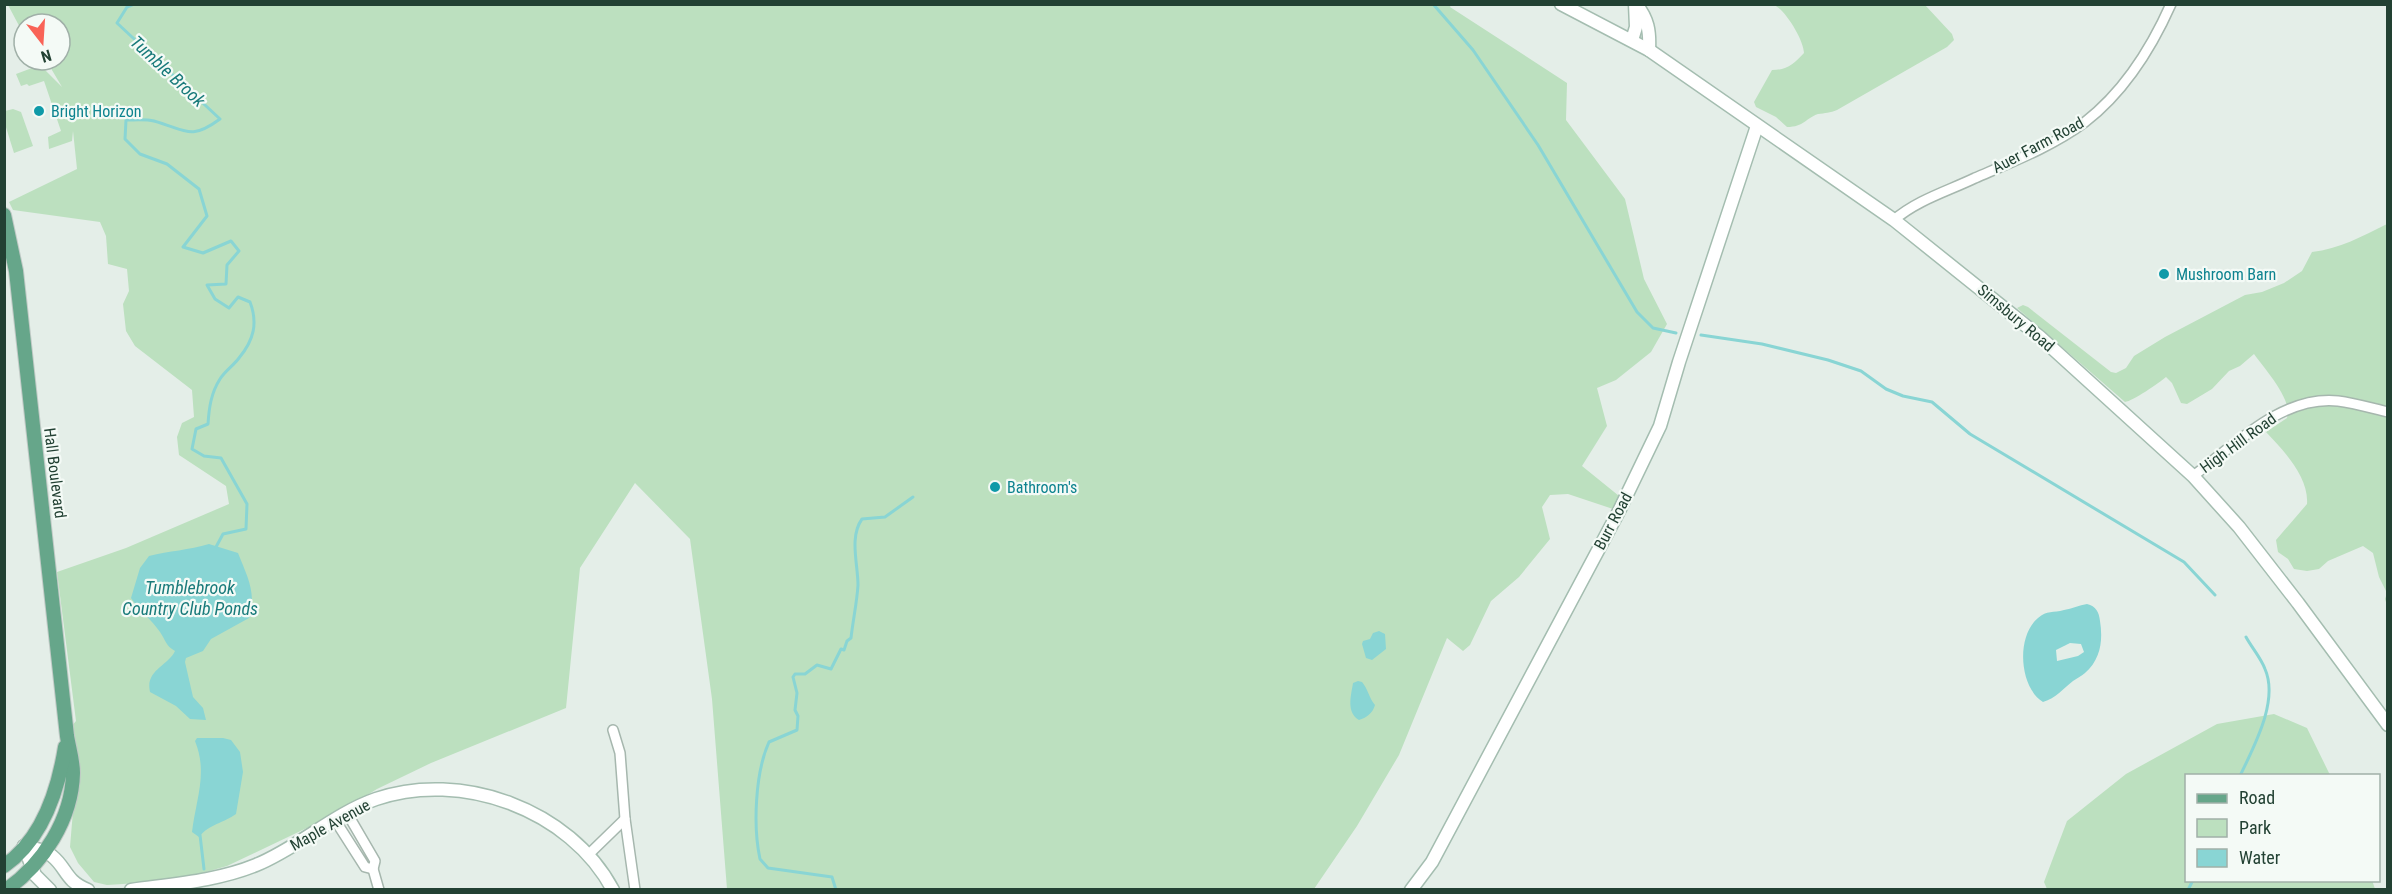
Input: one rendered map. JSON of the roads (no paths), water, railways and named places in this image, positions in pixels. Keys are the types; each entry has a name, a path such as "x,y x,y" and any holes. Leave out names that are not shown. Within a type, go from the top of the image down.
{"main road":[{"name":"Hall Boulevard","path":"4,215 16,271 67,736 73,771 70,795 59,828 38,860 21,879 6,890"},
{"name":"Hall Boulevard","path":"4,866 24,846 40,824 57,790 67,736"}],"street":[{"name":"Simsbury Road","path":"1561,4 1650,50 1894,220 2040,337 2193,476 2260,554 2388,725"},
{"path":"1632,40 1636,27 1635,4"},
{"path":"1635,4 1646,15 1650,33 1650,50"},
{"name":"Auer Farm Road","path":"1894,220 1914,206 2032,152 2084,122 2104,105 2139,66 2171,4"},
{"name":"Burr Road","path":"1411,890 1432,862 1613,522 1660,426 1757,126"},
{"name":"High Hill Road","path":"2193,476 2274,416 2297,404 2337,401 2388,412"},
{"path":"613,730 620,753 625,819 635,890"},
{"name":"Maple Avenue","path":"131,890 230,874 273,857 347,813 377,799 415,792 453,790 511,803 555,826 588,855 613,890"},
{"path":"347,813 375,861 374,869 379,890"},
{"path":"588,855 625,819"},
{"path":"335,820 365,867 374,869"},
{"path":"24,846 38,860"},
{"path":"24,846 38,860"},
{"path":"38,860 54,857 74,883 88,890"},
{"path":"38,860 35,875 50,890"}],"water":[{"name":"Tumblebrook Country Club Ponds","path":"209,544 238,553 248,577 252,601 249,618 211,639 203,651 186,658 193,697 203,708 206,720 190,719 176,706 150,692 149,685 154,673 175,651 131,598 140,568 149,556"},
{"path":"2087,604 2093,606 2099,615 2101,628 2100,649 2095,662 2084,674 2056,696 2043,702 2035,695 2025,674 2023,661 2026,637 2031,626 2041,615","holes":["2070,643 2081,644 2084,652 2078,656 2057,661 2056,650"]},
{"path":"1379,631 1385,634 1386,649 1372,660 1366,658 1363,641 1370,639 1373,633"},
{"path":"1362,682 1375,705 1369,715 1359,720 1352,713 1350,703 1353,683"},
{"path":"197,738 231,740 240,752 243,772 236,814 207,829 199,837 192,832 201,775 201,764 195,741"}],"waterway":[{"name":"Tumble Brook","path":"134,4 127,7 117,23 220,119 194,132 151,120 126,120 125,139 140,154 167,164 199,189 207,216 183,247 203,253 231,241 239,251 227,265 226,284 207,285 215,299 229,308 238,297 250,302 254,317 253,331 248,345 217,384 211,401 208,424 196,429 192,449 204,456 221,458 247,504 246,529 223,534 216,547"},
{"path":"1433,4 1473,50 1538,145 1637,312 1653,328 1676,333"},
{"path":"1701,335 1762,344 1828,360 1861,371 1886,389 1903,396 1932,402 1970,434 2184,562 2215,595"},
{"path":"836,890 832,877 768,868 760,859 756,832 758,784 769,742 797,730 798,716 795,710 797,693 793,677 795,674 805,674 817,665 831,669 841,649 844,650 847,641 851,638 858,585 855,551 858,526 862,519 885,517 913,497"},
{"path":"2241,774 2263,723 2269,695 2269,682 2265,669 2246,637"},
{"name":"Tumble Brook","path":"200,835 204,869"},
{"path":"2188,890 2192,882"}],"place":[{"name":"Bright Horizon","path":"39,111"},
{"name":"Mushroom Barn","path":"2164,274"},
{"name":"Bathroom's","path":"995,487"}]}
